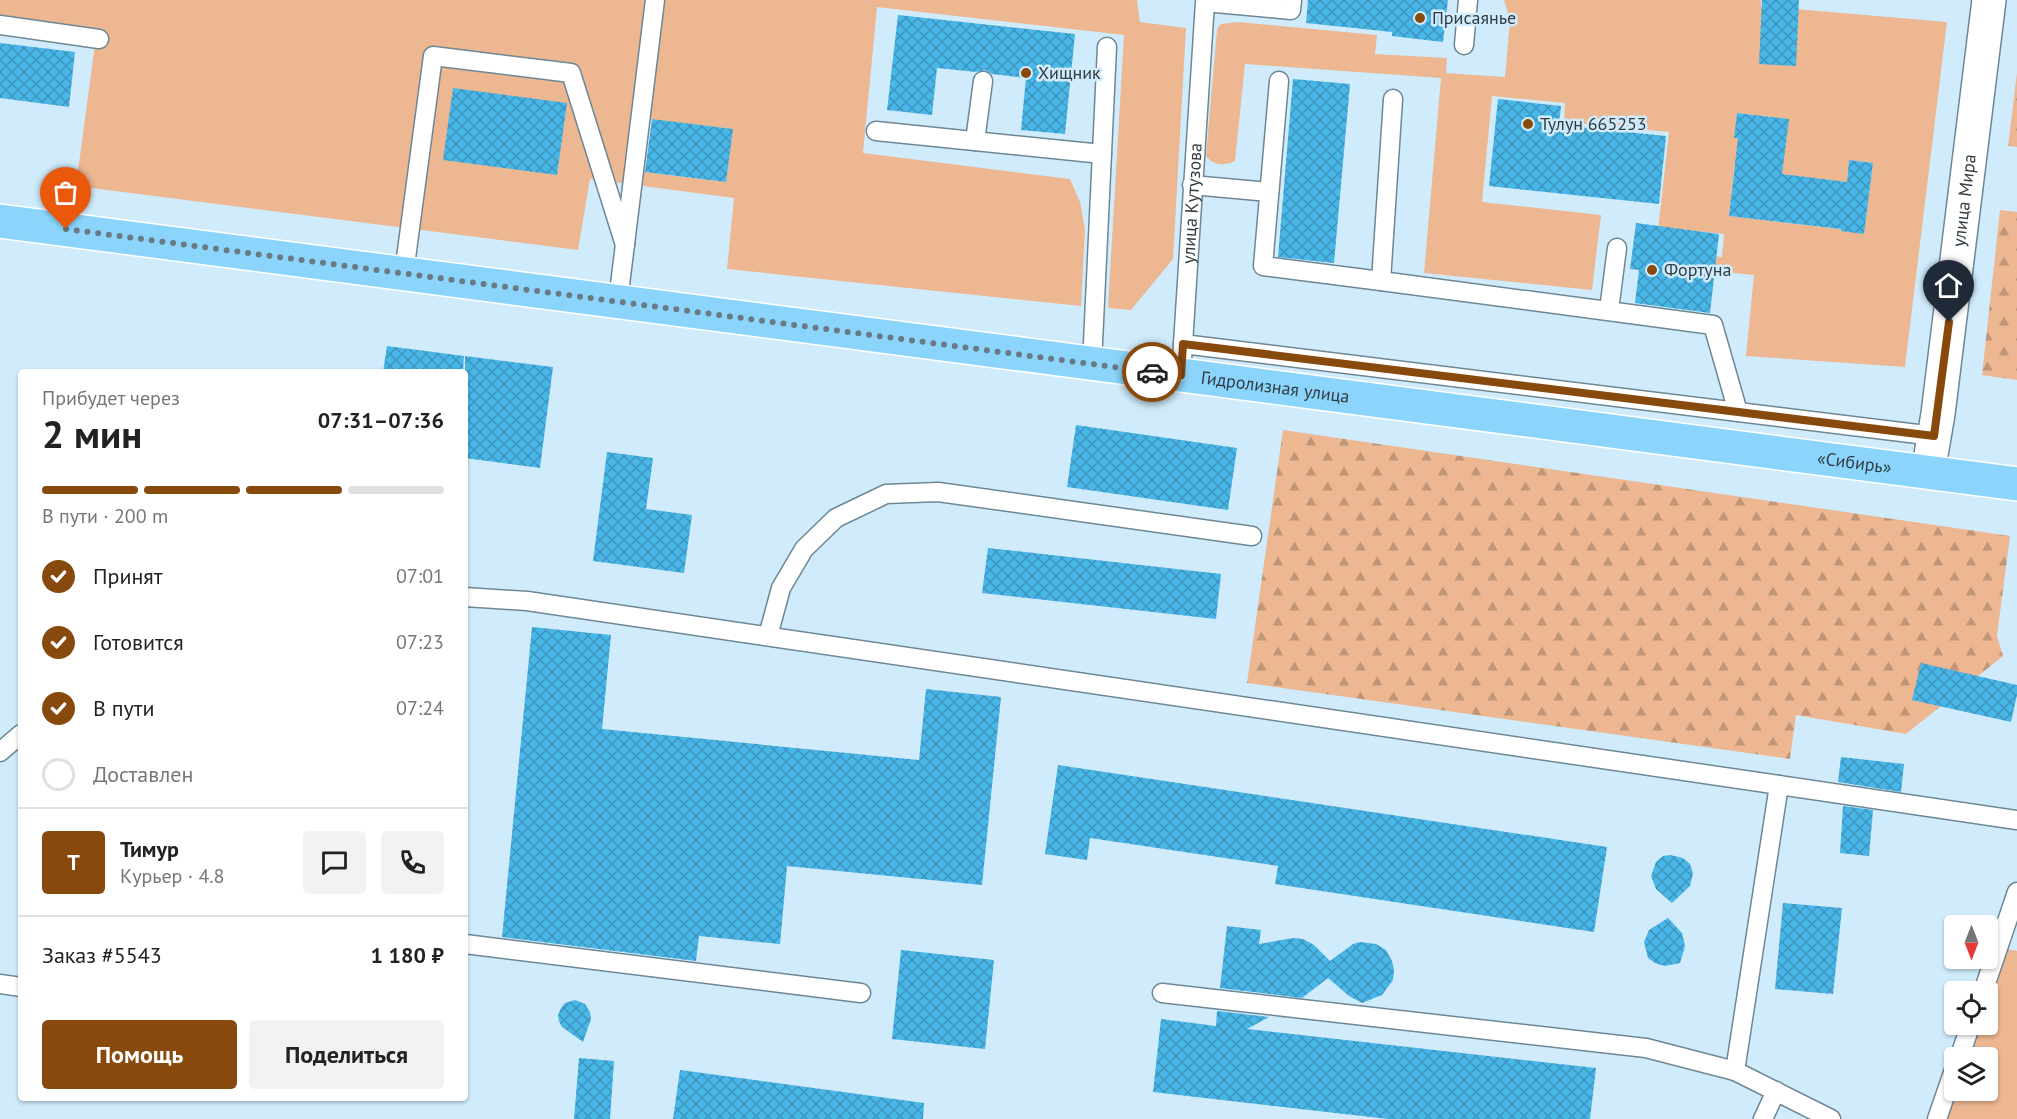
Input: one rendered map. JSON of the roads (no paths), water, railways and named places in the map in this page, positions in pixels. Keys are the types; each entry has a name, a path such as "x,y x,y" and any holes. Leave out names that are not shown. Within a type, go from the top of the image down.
{"highway":[{"name":"Гидролизная улица","path":"0,221 1092,364 1182,360 1692,443"},
{"name":"«Сибирь»","path":"1692,443 2017,484"}],"street":[{"name":"улица Мира","path":"1928,472 1989,0"}],"lane":[{"path":"618,301 655,0"},
{"name":"улица Кутузова","path":"1182,360 1205,2 1291,10 1292,0"},
{"path":"1464,45 1468,0"},
{"path":"0,25 99,39"},
{"path":"1092,364 1107,47"},
{"path":"404,273 433,56 571,73 625,245"},
{"path":"975,141 983,81"},
{"path":"1279,81 1263,266 1713,325 1738,412"},
{"path":"1381,281 1394,99"},
{"path":"876,131 1102,154"},
{"path":"1192,185 1269,192"},
{"path":"1610,310 1617,248"},
{"path":"1182,360 1738,412 1934,436"},
{"path":"768,636 781,588 804,549 836,518 886,494 938,492 1252,536"},
{"path":"468,597 527,601 2017,820"},
{"path":"0,753 18,738"},
{"path":"1735,1071 1779,785"},
{"path":"1987,981 2017,892"},
{"path":"468,944 861,993"},
{"path":"0,984 18,987"},
{"path":"1162,993 1646,1048 1735,1071 1831,1119"},
{"path":"1763,1119 1776,1091"},
{"path":"1937,1119 1944,1099"}],"place":[{"name":"Присаянье","path":"1420,18"},
{"name":"Хищник","path":"1026,73"},
{"name":"Тулун 665253","path":"1528,124"},
{"name":"Фортуна","path":"1652,270"}]}
